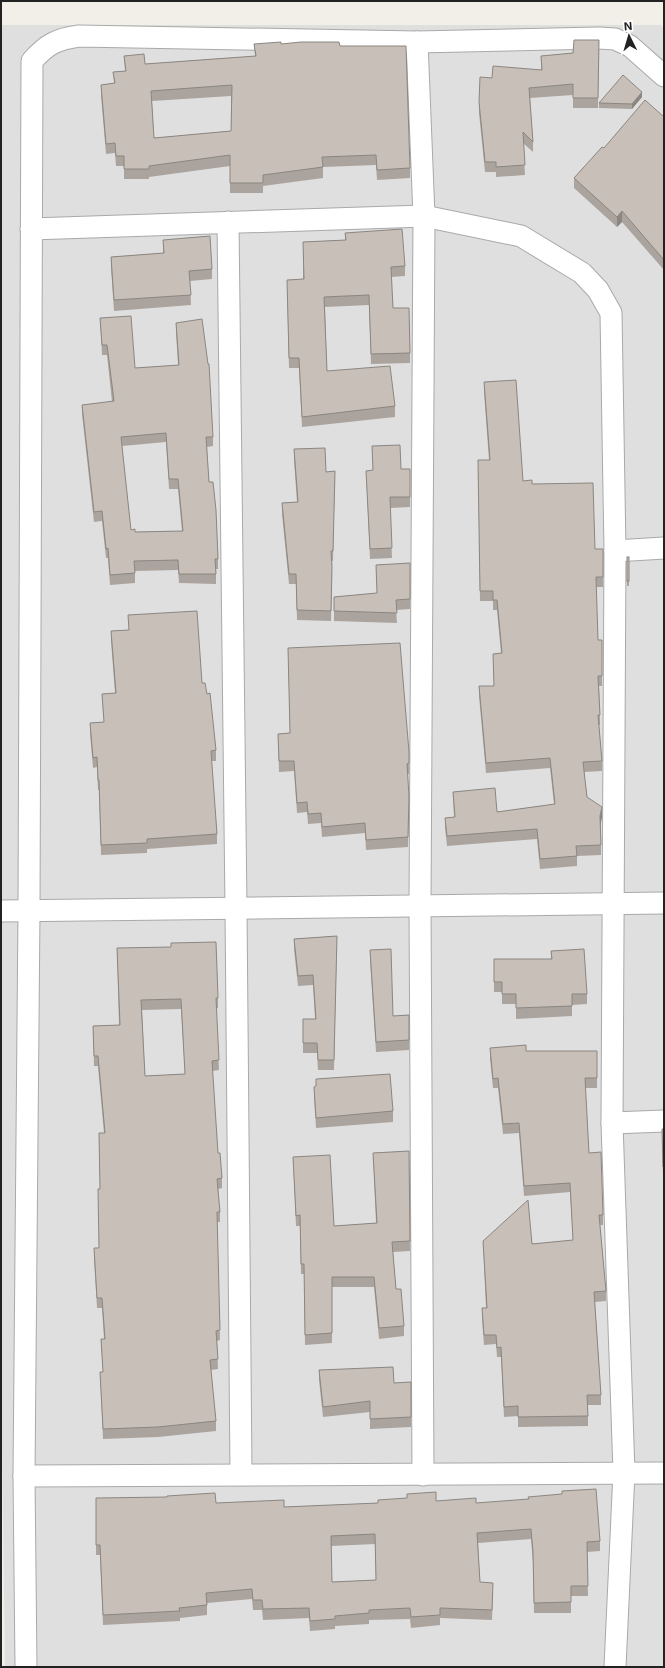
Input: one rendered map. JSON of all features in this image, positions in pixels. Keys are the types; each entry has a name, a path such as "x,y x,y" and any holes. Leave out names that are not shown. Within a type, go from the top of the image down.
{"street":[{"path":"26,1667 24,1476 29,911 32,61 41,50 53,42 79,36 417,42 599,38 615,40 630,46 664,76"},
{"path":"417,42 424,216 420,905 423,1475"},
{"path":"31,229 424,216 520,236 582,273 598,290 611,313 615,551 612,1123 624,1472 615,1667"},
{"path":"228,222 241,1474"},
{"path":"615,551 664,548"},
{"path":"1,911 420,905 613,904 664,902"},
{"path":"612,1123 664,1121"},
{"path":"24,1476 664,1473"}],"shaded area":[{"path":"1,25 661,25 664,28 664,1667 5,1667 1,1373"}],"building":[{"path":"574,40 599,40 598,98 573,98 573,84 529,88 533,142 523,132 525,165 496,167 496,162 485,162 479,102 480,77 492,78 493,66 542,70 541,56 573,53"},
{"path":"281,42 281,44 301,42 339,42 340,46 406,46 410,168 377,170 376,155 322,157 323,167 263,175 263,183 230,183 230,155 149,166 149,169 124,169 124,156 116,156 115,143 106,144 101,85 115,83 113,72 126,71 124,56 144,54 145,64 256,56 254,44","holes":["232,85 231,131 154,138 151,91"]},
{"path":"623,75 642,92 632,104 599,103"},
{"path":"645,100 664,117 664,260 622,211 617,217 574,178 602,147 604,148"},
{"path":"402,229 405,266 391,267 393,308 409,308 410,353 371,354 369,295 324,297 327,371 390,366 395,406 302,417 299,358 289,358 287,280 304,279 303,242 346,240 345,233"},
{"path":"210,236 212,269 189,271 191,295 114,300 111,257 164,253 163,240"},
{"path":"131,316 135,368 179,365 176,323 202,319 209,364 213,437 206,437 209,482 213,482 216,510 218,559 215,559 216,574 179,574 178,560 134,561 135,573 110,575 108,548 106,549 102,511 94,512 82,405 114,401 107,345 102,345 100,318","holes":["166,433 169,479 178,479 183,531 135,532 135,529 131,530 121,437"]},
{"path":"516,380 523,481 532,480 532,484 593,483 595,549 603,549 603,577 596,577 598,640 602,640 602,676 598,676 600,715 598,715 602,761 583,762 587,797 602,807 600,816 601,845 576,846 577,856 540,859 537,829 447,836 445,818 455,817 453,792 495,788 497,812 555,804 550,758 486,763 479,686 494,686 493,654 502,653 497,600 493,600 493,591 480,591 478,460 490,460 484,382"},
{"path":"400,445 401,469 410,469 410,497 390,497 392,548 370,549 366,471 373,470 372,446"},
{"path":"325,448 326,472 335,471 333,551 331,551 331,611 297,610 296,574 289,574 282,503 298,502 294,449"},
{"path":"627,557 629,557 629,581 627,581"},
{"path":"410,563 410,599 396,600 397,613 334,611 334,597 377,593 376,565"},
{"path":"197,611 202,683 205,683 207,694 210,693 216,750 211,751 217,834 147,839 147,843 101,845 97,757 93,758 90,723 104,722 102,694 116,693 111,631 129,630 128,615"},
{"path":"400,643 409,752 409,763 407,764 409,796 408,837 366,840 365,823 322,827 321,813 308,814 307,802 297,803 294,761 279,761 278,734 290,733 288,648"},
{"path":"337,936 334,1060 318,1060 317,1043 303,1043 303,1019 316,1019 313,975 298,976 294,939"},
{"path":"216,942 218,998 216,998 219,1060 212,1061 218,1153 220,1153 222,1178 217,1179 220,1212 217,1212 220,1330 216,1331 218,1359 210,1360 216,1421 158,1427 103,1429 100,1372 103,1372 101,1339 105,1339 102,1298 97,1298 94,1248 99,1248 99,1133 105,1133 98,1056 94,1056 93,1026 120,1025 117,948 171,947 171,943","holes":["181,999 185,1074 145,1076 141,1000"]},
{"path":"391,949 393,1016 409,1015 409,1040 376,1042 370,950"},
{"path":"584,949 587,994 572,994 572,1006 516,1008 516,994 502,994 502,982 494,982 494,959 552,959 551,951"},
{"path":"526,1045 526,1051 597,1051 597,1078 585,1078 589,1153 601,1152 603,1215 599,1215 606,1291 594,1292 601,1395 587,1395 588,1416 518,1417 518,1406 504,1407 501,1347 497,1348 496,1335 484,1335 482,1308 487,1308 483,1241 528,1200 532,1244 573,1240 570,1183 524,1186 519,1123 503,1124 498,1078 493,1079 490,1048"},
{"path":"390,1074 393,1111 316,1118 314,1087 316,1086 316,1079"},
{"path":"662,1129 664,1129 664,1167 663,1167"},
{"path":"409,1151 410,1241 392,1242 396,1289 401,1289 404,1326 379,1328 374,1277 332,1277 332,1333 305,1335 304,1264 301,1264 300,1215 296,1216 293,1157 330,1155 334,1226 377,1223 373,1153"},
{"path":"393,1367 394,1383 411,1382 411,1417 370,1419 370,1401 323,1407 319,1370"},
{"path":"596,1489 600,1541 587,1542 588,1586 571,1586 571,1602 534,1603 531,1529 477,1533 480,1582 493,1583 492,1610 440,1608 440,1615 411,1617 410,1608 369,1610 369,1613 335,1616 335,1619 310,1621 309,1608 263,1609 262,1600 253,1600 252,1589 206,1593 207,1605 179,1608 180,1611 103,1615 100,1545 96,1545 96,1498 167,1497 215,1493 216,1503 284,1500 284,1507 378,1503 378,1500 407,1498 407,1494 436,1492 436,1501 476,1498 476,1503 529,1499 528,1497 562,1494 562,1491","holes":["375,1534 376,1580 332,1582 331,1536"]}]}
